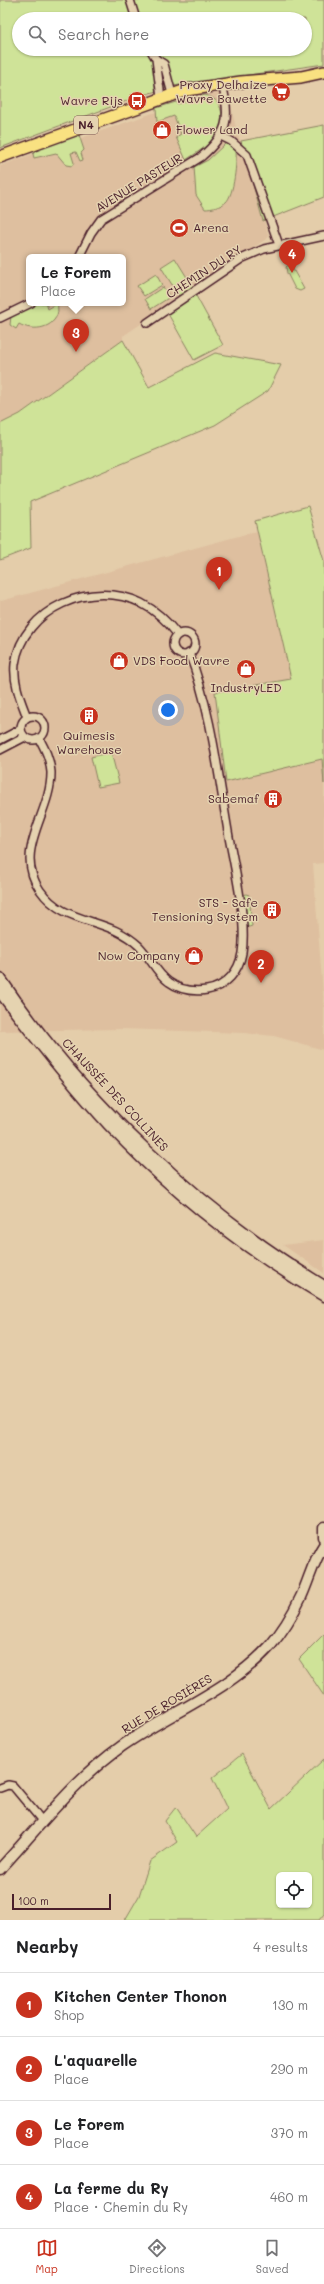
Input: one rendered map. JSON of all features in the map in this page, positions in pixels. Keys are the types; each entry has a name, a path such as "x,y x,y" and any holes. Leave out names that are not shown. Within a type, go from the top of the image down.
{"main road":[{"name":"N4","path":"0,157 167,96 222,84 301,77 324,72"},
{"name":"CHAUSSÉE DES COLLINES","path":"0,978 53,1049 118,1121 200,1197 265,1247 324,1286"},
{"name":"CHAUSSÉE DES COLLINES","path":"0,992 42,1047 110,1126 188,1198 233,1235 324,1296"},
{"path":"324,1528 324,1537"},
{"name":"RUE DE ROSIÈRES","path":"0,1869 90,1772 121,1747 215,1691 254,1662 270,1645 286,1624 300,1598 317,1557 324,1545"}],"street":[{"path":"130,0 134,12"},
{"path":"154,56 167,96"},
{"path":"156,59 164,64 167,96"},
{"path":"301,77 324,78"},
{"path":"222,84 228,110 222,136 231,141 247,155 279,245"},
{"name":"AVENUE PASTEUR","path":"80,254 91,233 101,219 201,157 222,136"},
{"name":"CHEMIN DU RY","path":"147,323 241,259 264,249 324,236"},
{"path":"0,318 26,305"},
{"path":"27,717 16,682 16,664 21,645 30,628 44,614 61,604 80,597 95,595 133,600 155,611 168,622 178,635"},
{"path":"39,738 48,754 51,772 44,808 31,842 29,859 32,873 39,888 59,911 98,922 126,936 139,946 169,982 183,989 198,991 222,985 237,968 242,953 241,913 206,705 190,653 194,646 192,637 184,633 178,635 174,640 175,650 182,654 190,653"},
{"path":"0,740 21,728 27,717"},
{"path":"21,728 25,737 31,740 39,738 45,731 44,722 37,717 27,717"},
{"path":"0,750 25,737"},
{"path":"0,1788 8,1785 13,1786 43,1822"}],"shaded area":[{"path":"226,87 238,136 241,141 269,237 123,336 123,340 20,414 0,424 0,166 33,154 38,149 79,135 81,138 156,112 156,108 176,102 178,104"},
{"path":"257,531 291,679 226,782 322,759 324,784 324,863 313,864 324,1007 324,1050 274,1036 244,1033 121,1029 0,1031 0,600 1,601"},
{"path":"324,1240 324,1273 283,1245"}],"green space":[{"path":"0,0 324,0 324,64 173,86 140,96 0,148"},
{"path":"205,95 211,97 219,106 222,117 221,124 213,140 186,160 176,137 181,134 174,116 157,122 156,108 176,102 178,104"},
{"path":"324,125 324,197 263,221 241,141"},
{"path":"79,135 84,150 81,153 83,160 80,161 76,152 71,153 74,163 72,166 66,165 56,153 34,158 33,154 38,149"},
{"path":"225,144 233,146 236,151 236,162 231,192 229,198 224,204 210,209 205,209 196,195 194,167 208,160"},
{"path":"175,258 193,287 179,296 161,267"},
{"path":"290,264 304,289 300,291 295,289 287,273 286,267"},
{"path":"156,274 162,285 144,296 137,286"},
{"path":"163,287 170,297 151,309 145,299"},
{"path":"195,294 223,345 194,360 167,312"},
{"path":"33,306 47,306 48,309 53,306 58,306 58,312 54,320 50,324 40,328 29,328 19,324 16,329 10,325 11,316"},
{"path":"123,340 149,387 215,353 281,365 268,391 215,425 30,502 31,548 0,560 0,424 20,414"},
{"path":"308,506 324,561 324,784 322,759 226,782 215,692 291,679 255,521"},
{"path":"111,752 119,783 98,787 91,757"},
{"path":"246,894 249,895 252,926 249,927 245,926 243,896"},
{"path":"324,1634 324,1696 299,1659"},
{"path":"242,1754 271,1809 324,1759 324,1914 319,1920 125,1920 139,1896 150,1861 177,1842 165,1821 176,1807 196,1837 227,1809 212,1778"}],"place":[{"name":"Proxy Delhaize Wavre Bawette","path":"281,92"},
{"name":"Wavre Rijs","path":"137,101"},
{"name":"Flower Land","path":"162,130"},
{"name":"Arena","path":"179,228"},
{"name":"La ferme du Ry","path":"292,273"},
{"name":"Le Forem","path":"76,352"},
{"name":"Kitchen Center Thonon","path":"219,590"},
{"name":"VDS Food Wavre","path":"119,661"},
{"name":"IndustryLED","path":"246,669"},
{"name":"Quimesis Warehouse","path":"89,716"},
{"name":"Sabemaf","path":"273,799"},
{"name":"STS - Safe Tensioning System","path":"272,910"},
{"name":"Now Company","path":"194,956"},
{"name":"L'aquarelle","path":"261,983"}]}
